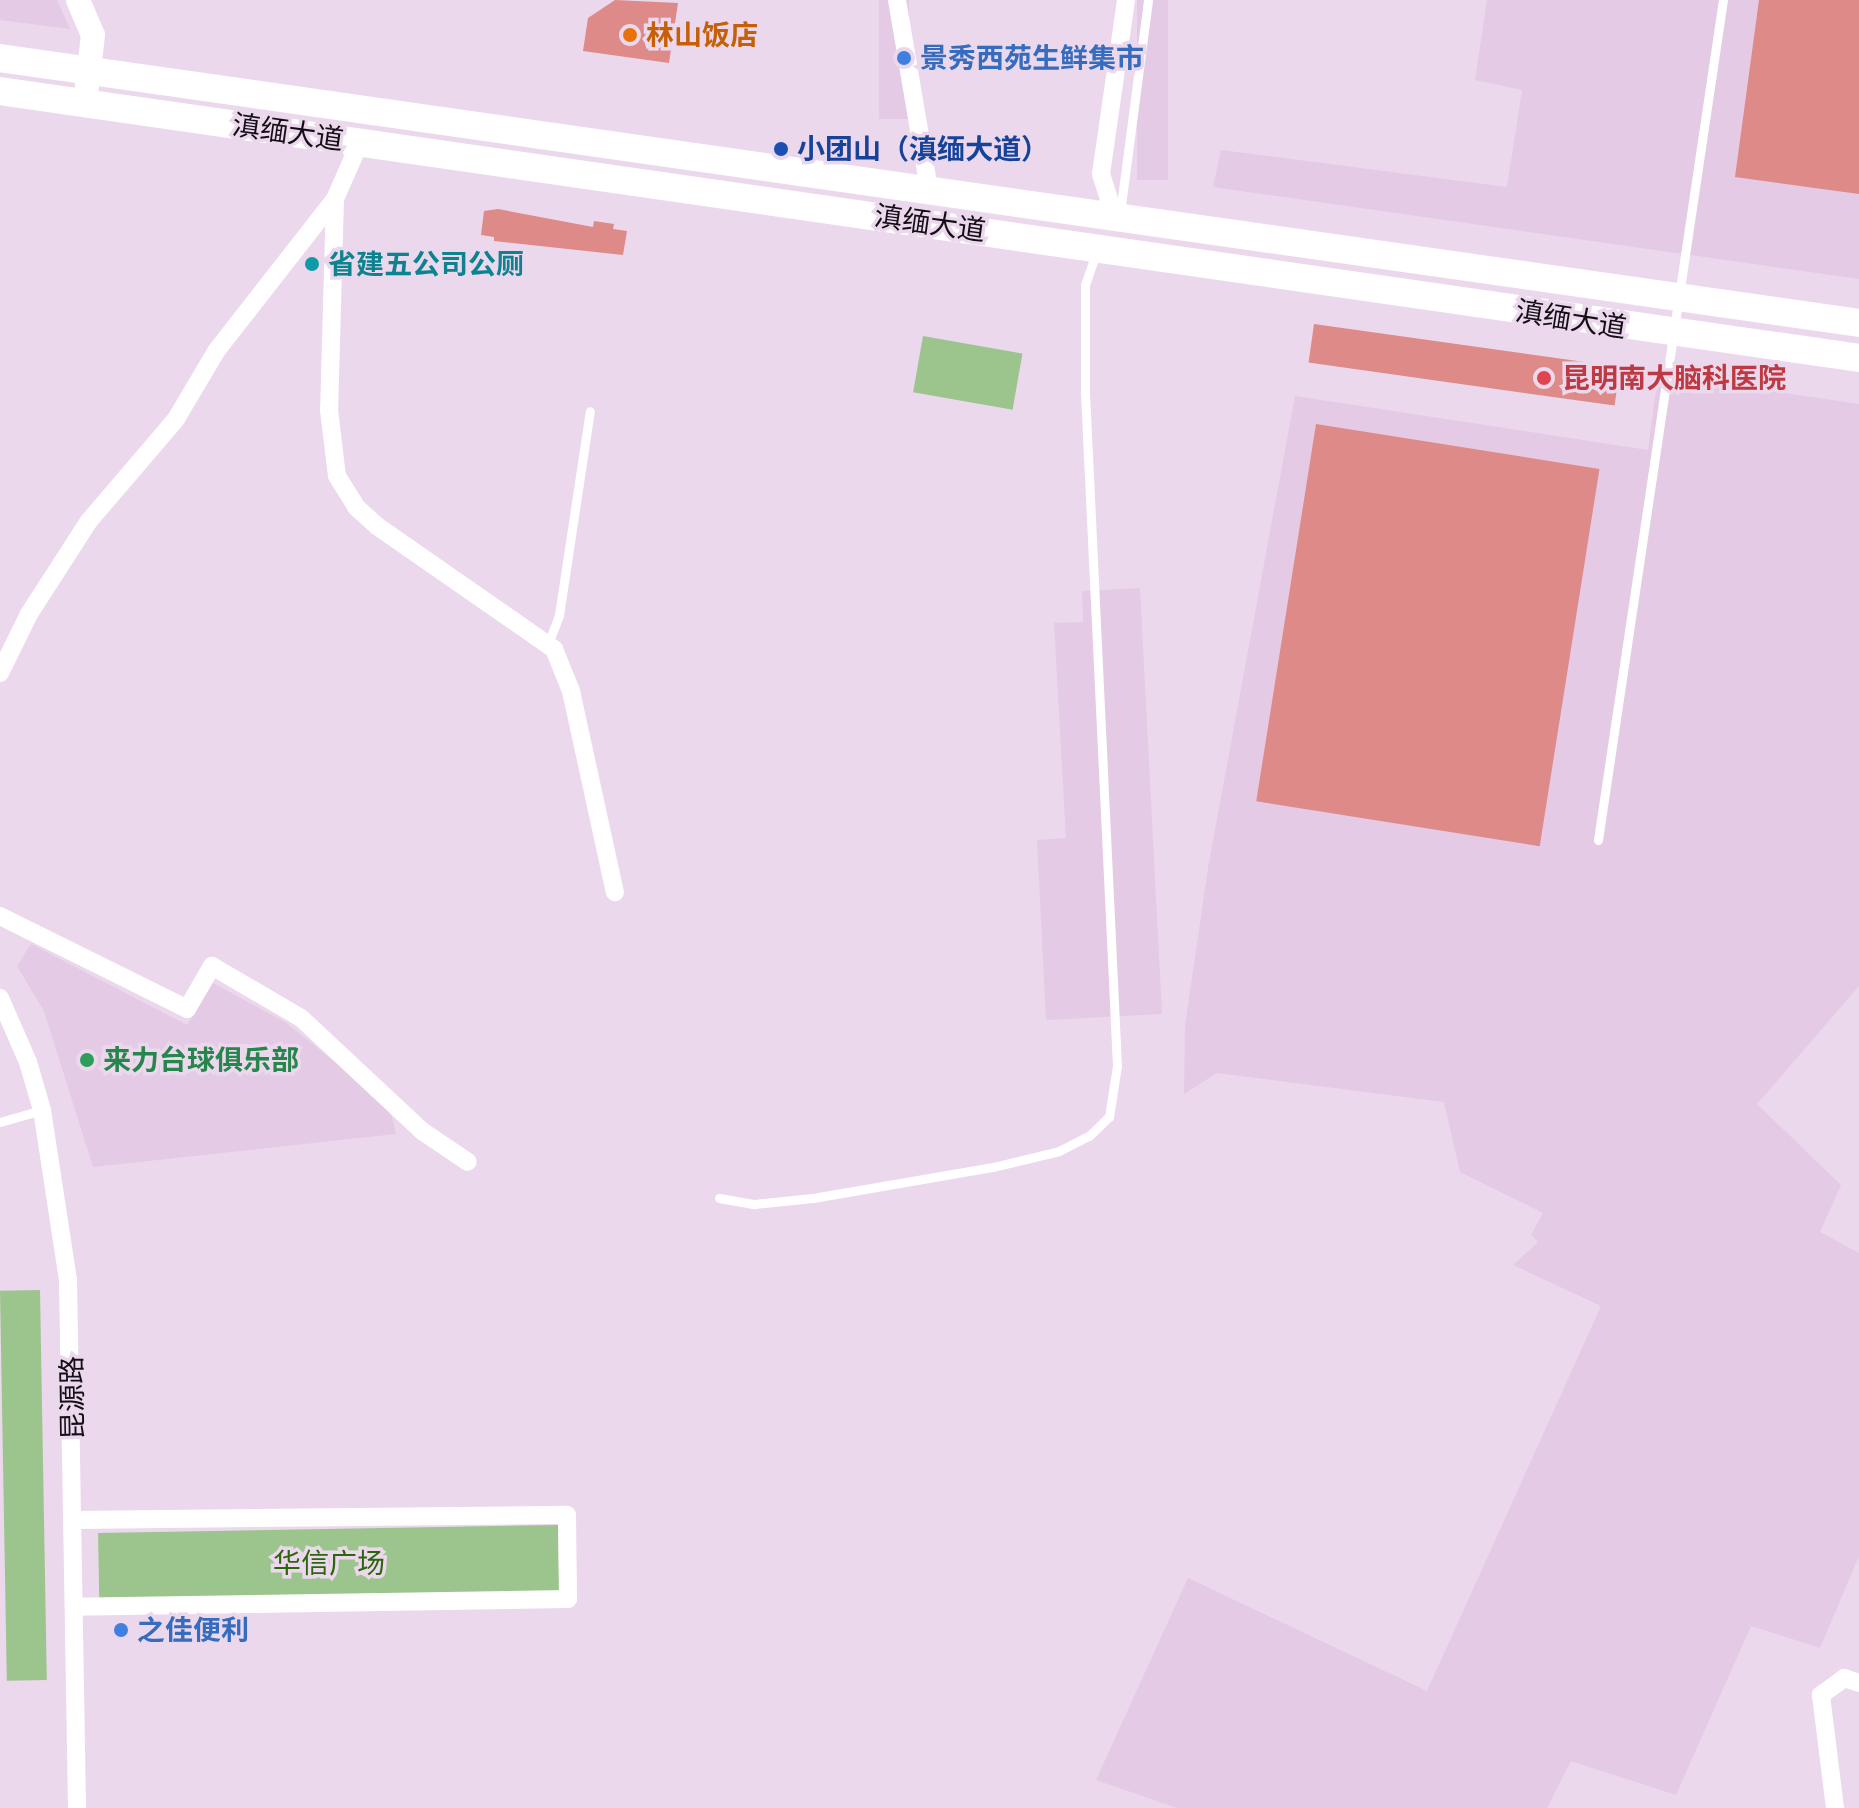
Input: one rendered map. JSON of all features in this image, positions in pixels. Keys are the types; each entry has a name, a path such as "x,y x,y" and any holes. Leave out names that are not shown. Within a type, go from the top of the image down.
{"main road":[{"path":"78,0 93,35 92,70 85,103"},
{"name":"滇缅大道","path":"0,58 1859,323"},
{"name":"滇缅大道","path":"0,91 1098,246 1674,335 1859,358"}],"street":[{"path":"897,0 929,189"},
{"path":"1116,216 1101,174 1126,0"},
{"path":"0,673 29,614 89,521 176,419 217,350 335,199 360,142"},
{"path":"335,199 329,410 337,476 356,507 377,526 548,644 567,677 615,892"},
{"path":"0,916 187,1009 212,966 301,1018 422,1131 468,1162"},
{"name":"昆源路","path":"0,998 42,1110 68,1280 77,1808"},
{"path":"74,1520 567,1515 568,1599 74,1607"},
{"path":"1835,1808 1821,1695 1844,1678 1859,1683"}],"lane":[{"path":"1116,216 1148,0"},
{"path":"1598,840 1723,0"},
{"path":"719,1198 754,1204 813,1198 993,1167 1059,1151 1089,1136 1109,1117 1117,1066 1085,393 1085,285 1098,246"},
{"path":"548,644 559,615 590,411"},
{"path":"0,1122 42,1110"}],"shaded area":[{"path":"0,0 57,0 70,29 0,20"},
{"name":"景秀西苑生鲜集市","path":"879,0 909,0 909,119 879,119"},
{"path":"1137,0 1168,0 1168,180 1137,180"},
{"path":"1487,0 1859,0 1859,279 1213,187 1221,150 1507,187 1522,90 1475,80"},
{"path":"1658,374 1859,404 1859,986 1757,1104 1841,1185 1820,1232 1859,1253 1859,1556 1820,1648 1751,1626 1676,1795 1571,1761 1547,1808 1177,1808 1096,1780 1188,1578 1427,1691 1601,1306 1513,1265 1538,1242 1531,1235 1543,1213 1460,1172 1444,1102 1217,1073 1184,1094 1185,1026 1208,868 1295,396 1648,450"},
{"path":"1140,588 1162,1014 1046,1020 1037,840 1066,838 1054,623 1083,622 1082,591"},
{"path":"31,944 187,1025 213,983 285,1022 389,1105 396,1134 93,1167 44,1011 17,966"}],"green space":[{"path":"923,336 1022,354 1013,410 913,392"},
{"path":"40,1290 47,1680 7,1681 0,1291"},
{"name":"华信广场","path":"558,1525 559,1594 99,1602 98,1533"}],"building":[{"name":"林山饭店","path":"615,0 678,3 669,63 583,51 588,18"},
{"path":"1759,0 1859,0 1859,194 1735,177"},
{"path":"498,209 593,227 594,221 614,224 613,229 627,231 623,255 494,241 494,237 481,235 484,211"},
{"path":"1314,324 1620,367 1615,406 1309,363"},
{"path":"1316,424 1599,469 1540,846 1256,801"}],"place":[{"name":"林山饭店","path":"630,35"},
{"name":"景秀西苑生鲜集市","path":"904,58"},
{"name":"小团山（滇缅大道）","path":"781,149"},
{"name":"省建五公司公厕","path":"312,264"},
{"name":"昆明南大脑科医院","path":"1544,378"},
{"name":"来力台球俱乐部","path":"87,1060"},
{"name":"之佳便利","path":"121,1630"}]}
